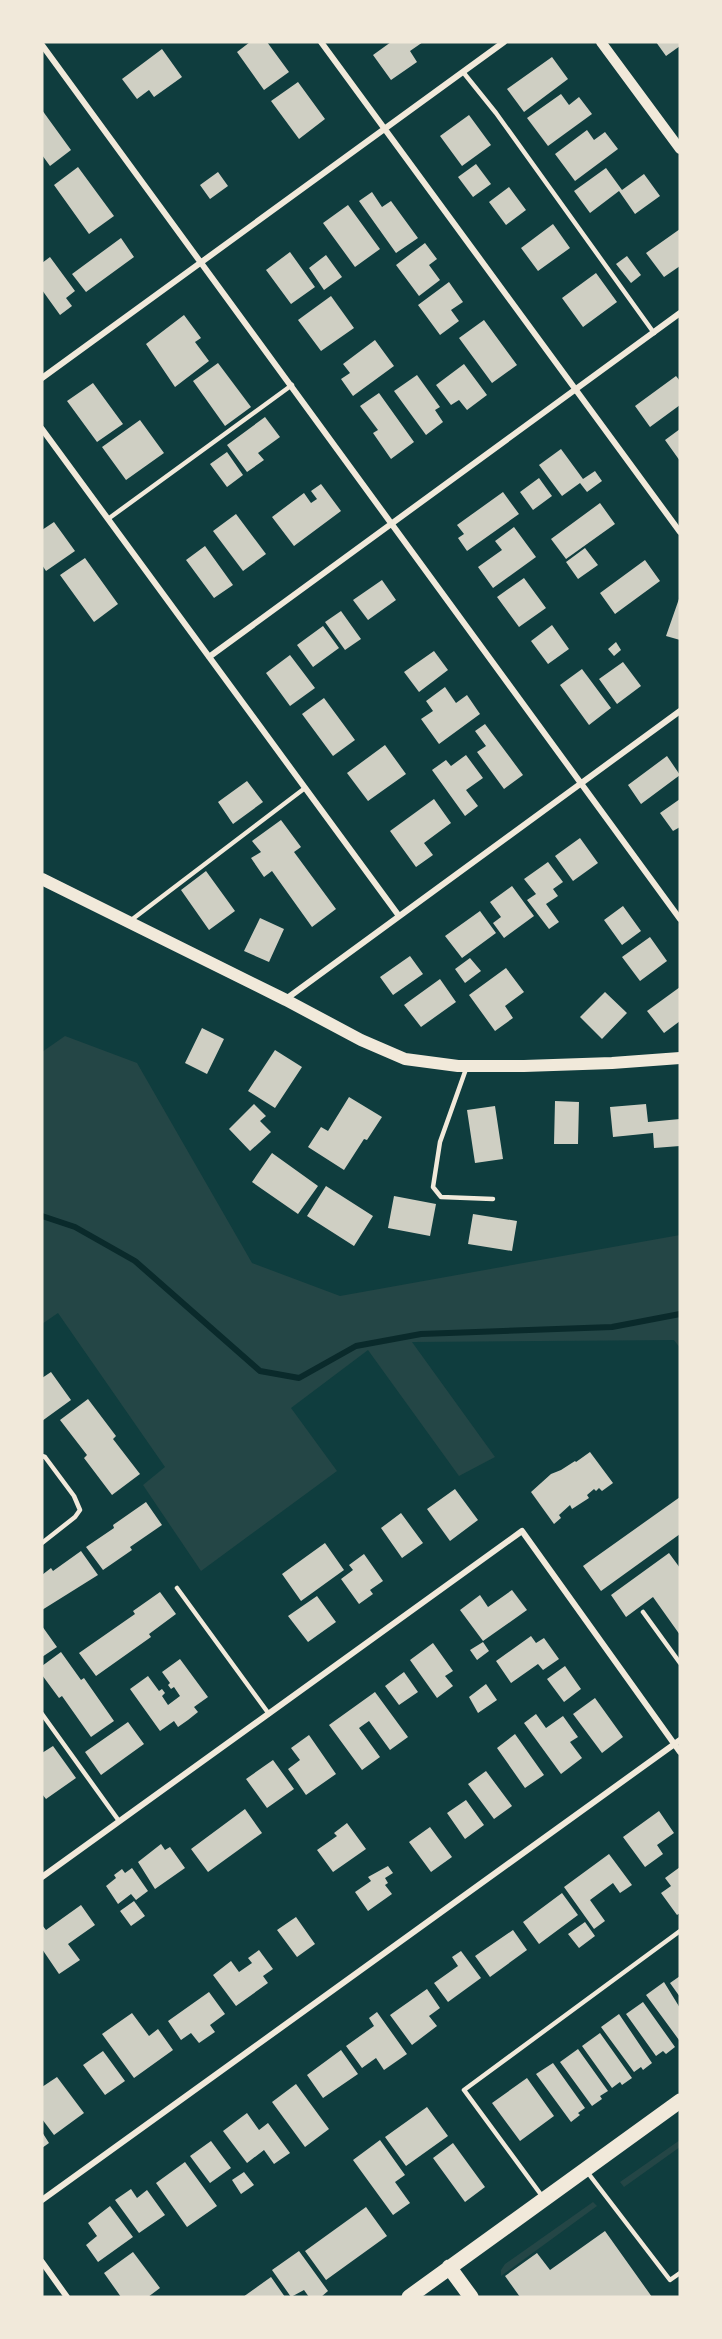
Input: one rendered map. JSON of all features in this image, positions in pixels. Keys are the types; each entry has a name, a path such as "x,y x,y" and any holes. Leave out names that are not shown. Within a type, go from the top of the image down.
{"main road":[{"path":"42,879 286,1000 361,1040 405,1059 467,1066 612,1064 680,1058"},
{"path":"409,2297 680,2101"},
{"path":"449,2267 471,2297"}],"street":[{"path":"321,42 680,532"},
{"path":"42,378 504,42"},
{"path":"602,42 680,149"},
{"path":"42,45 680,919"},
{"path":"209,657 680,314"},
{"path":"42,429 399,916"},
{"path":"286,1000 680,711"},
{"path":"42,1876 522,1532 677,1742 680,1752"},
{"path":"42,2200 677,1742"},
{"path":"42,2262 67,2297"}],"lane":[{"path":"463,72 496,112 654,333"},
{"path":"108,519 292,385"},
{"path":"128,922 305,788"},
{"path":"467,1066 440,1142 433,1187 441,1197 493,1199"},
{"path":"42,1456 74,1496 80,1510 75,1517 42,1543"},
{"path":"177,1588 269,1714"},
{"path":"643,1612 680,1663"},
{"path":"42,1714 119,1821"},
{"path":"545,2199 464,2090 680,1931"},
{"path":"585,2169 670,2280 680,2272"}],"shaded area":[{"path":"65,1036 137,1063 252,1263 340,1296 680,1235 680,1348 674,1340 412,1342 495,1457 459,1476 368,1350 291,1408 337,1471 201,1571 143,1485 165,1467 58,1313 42,1324 42,1052"},
{"path":"680,2140 680,2147 624,2187 620,2182"},
{"path":"593,2202 597,2206 501,2276 501,2270 505,2264"}],"building":[{"path":"250,42 267,42 289,72 264,90 237,52"},
{"path":"391,42 423,42 410,51 417,62 391,80 373,55"},
{"path":"656,42 680,42 680,46 666,56"},
{"path":"162,49 182,77 154,97 149,90 137,99 122,79"},
{"path":"552,57 568,79 524,112 507,89"},
{"path":"298,82 325,119 299,139 271,101"},
{"path":"561,94 569,105 579,97 592,114 548,146 527,118"},
{"path":"42,110 71,150 50,166 42,155"},
{"path":"469,115 491,145 462,166 440,136"},
{"path":"587,130 594,140 605,132 618,149 575,181 555,154"},
{"path":"476,164 491,184 473,197 458,177"},
{"path":"78,167 114,216 89,234 54,185"},
{"path":"606,168 622,190 644,174 660,196 635,214 619,191 590,213 574,191"},
{"path":"218,172 228,186 210,199 200,185"},
{"path":"509,187 526,210 506,225 489,202"},
{"path":"372,192 382,207 391,201 418,238 396,253 359,201"},
{"path":"348,205 380,249 355,267 323,223"},
{"path":"553,224 570,248 538,271 521,248"},
{"path":"680,229 680,266 664,277 646,253"},
{"path":"121,238 134,257 86,292 72,274"},
{"path":"425,243 437,259 429,265 440,280 419,296 396,265"},
{"path":"290,252 315,287 291,304 266,270"},
{"path":"326,255 342,277 324,290 309,268"},
{"path":"627,256 641,275 631,283 616,264"},
{"path":"50,257 75,291 66,298 72,306 60,315 42,290 42,263"},
{"path":"596,273 617,302 583,327 562,298"},
{"path":"449,282 463,302 451,310 459,321 440,335 418,305"},
{"path":"331,296 354,328 321,351 298,320"},
{"path":"184,315 201,338 195,342 209,361 175,387 146,344"},
{"path":"484,320 517,365 492,383 459,338"},
{"path":"375,340 394,366 353,396 341,379 350,373 343,364"},
{"path":"218,363 251,407 225,426 193,381"},
{"path":"464,364 487,395 467,410 459,400 451,405 436,385"},
{"path":"417,375 440,407 435,410 443,422 426,435 394,391"},
{"path":"676,376 680,381 680,405 650,427 635,406"},
{"path":"93,383 123,424 97,442 67,401"},
{"path":"379,393 414,442 391,459 373,433 378,430 360,406"},
{"path":"265,417 280,437 258,453 264,460 247,472 227,445"},
{"path":"140,420 164,453 126,480 102,447"},
{"path":"680,429 680,461 665,440"},
{"path":"561,449 583,479 595,471 602,481 587,492 580,483 562,496 539,465"},
{"path":"227,452 243,475 227,487 210,464"},
{"path":"539,478 552,496 533,510 520,492"},
{"path":"321,484 341,511 294,546 272,517 304,493 311,503 317,499 311,491"},
{"path":"503,492 519,514 467,551 458,538 464,534 457,525"},
{"path":"600,503 615,524 566,559 551,539"},
{"path":"236,514 266,554 243,571 213,531"},
{"path":"54,522 75,551 46,571 42,565 42,530"},
{"path":"514,527 536,557 493,588 478,567 502,550 495,541"},
{"path":"205,546 233,585 214,598 186,560"},
{"path":"585,548 598,565 578,579 566,562"},
{"path":"85,558 118,604 94,622 60,575"},
{"path":"645,560 660,581 615,614 600,593"},
{"path":"524,578 546,608 519,627 497,597"},
{"path":"382,580 396,600 368,620 353,600"},
{"path":"680,596 680,640 666,636"},
{"path":"341,611 361,639 345,650 325,622"},
{"path":"552,625 569,649 548,664 531,641"},
{"path":"323,626 339,648 313,667 297,645"},
{"path":"616,642 621,650 614,656 608,649"},
{"path":"434,651 448,670 419,692 404,672"},
{"path":"290,655 315,688 290,706 266,673"},
{"path":"623,662 641,686 617,704 599,679"},
{"path":"582,669 611,708 589,725 560,685"},
{"path":"445,687 456,703 467,695 480,714 439,744 421,719 433,711 426,701"},
{"path":"324,698 355,740 333,756 302,714"},
{"path":"485,724 523,775 504,789 477,752 486,746 475,731"},
{"path":"385,745 406,774 368,801 347,773"},
{"path":"466,755 483,778 466,790 478,806 465,816 432,770 446,760 451,766"},
{"path":"667,756 680,775 641,804 628,785"},
{"path":"247,781 263,802 233,824 218,802"},
{"path":"434,799 451,823 424,843 433,855 416,867 390,831"},
{"path":"680,799 680,827 673,831 660,813"},
{"path":"281,820 301,847 294,852 336,909 312,927 272,871 264,877 251,858 261,852 252,841"},
{"path":"580,838 598,863 573,881 555,856"},
{"path":"548,862 563,882 553,889 558,896 546,904 559,922 549,929 527,900 536,894 524,879"},
{"path":"206,871 235,911 209,930 181,890"},
{"path":"512,886 534,916 504,938 493,923 501,917 490,902"},
{"path":"623,906 641,931 622,945 604,920"},
{"path":"480,911 496,933 462,958 445,936"},
{"path":"260,918 284,929 269,962 244,951"},
{"path":"650,937 667,961 640,981 622,957"},
{"path":"410,956 423,974 393,995 380,977"},
{"path":"470,958 481,971 465,983 455,969"},
{"path":"506,968 524,992 505,1006 513,1018 495,1031 469,995"},
{"path":"440,979 456,1002 421,1027 404,1005"},
{"path":"680,987 680,1021 664,1033 647,1011"},
{"path":"605,992 627,1013 602,1039 580,1017"},
{"path":"202,1028 224,1039 207,1074 185,1063"},
{"path":"275,1050 302,1067 275,1108 248,1091"},
{"path":"349,1097 382,1117 367,1140 364,1139 344,1170 308,1147 321,1127 328,1131"},
{"path":"555,1101 579,1102 578,1144 554,1144"},
{"path":"254,1104 266,1116 260,1121 271,1132 250,1151 229,1129"},
{"path":"646,1104 648,1122 680,1119 680,1146 654,1148 653,1133 613,1137 610,1107"},
{"path":"495,1106 503,1159 475,1163 467,1110"},
{"path":"272,1153 318,1186 298,1214 252,1182"},
{"path":"326,1186 373,1216 354,1246 307,1216"},
{"path":"394,1196 436,1204 430,1236 388,1228"},
{"path":"473,1214 517,1221 512,1251 468,1244"},
{"path":"51,1372 71,1400 42,1421 42,1378"},
{"path":"88,1399 116,1436 113,1439 140,1474 112,1495 84,1458 87,1455 60,1420"},
{"path":"590,1452 613,1483 602,1491 599,1488 596,1491 594,1489 587,1495 589,1498 572,1509 570,1505 559,1515 561,1518 554,1524 531,1492 551,1474 576,1462"},
{"path":"455,1489 478,1520 450,1541 427,1509"},
{"path":"680,1497 680,1534 601,1591 583,1566"},
{"path":"146,1502 162,1525 130,1547 132,1550 103,1570 86,1547"},
{"path":"401,1513 423,1543 402,1558 381,1528"},
{"path":"325,1543 344,1570 301,1601 282,1574"},
{"path":"81,1551 98,1575 42,1610 42,1575 51,1568 53,1571"},
{"path":"669,1553 680,1568 680,1635 653,1597 626,1617 611,1595"},
{"path":"364,1554 383,1581 370,1590 373,1594 359,1604 341,1579 353,1570 349,1565"},
{"path":"512,1590 527,1610 483,1641 460,1610 480,1595 488,1607"},
{"path":"160,1592 176,1614 149,1634 151,1637 96,1676 79,1653 135,1614 133,1611"},
{"path":"317,1596 336,1622 308,1642 288,1616"},
{"path":"42,1626 57,1647 42,1657"},
{"path":"531,1636 536,1643 544,1638 559,1659 543,1670 538,1664 511,1683 496,1661"},
{"path":"483,1642 489,1651 477,1660 470,1650"},
{"path":"433,1643 453,1671 445,1676 453,1686 437,1698 410,1660"},
{"path":"61,1652 81,1680 84,1678 114,1721 91,1737 62,1696 59,1698 42,1675 42,1666"},
{"path":"180,1659 208,1697 194,1707 198,1712 188,1720 178,1727 174,1721 160,1731 130,1689 148,1676 159,1691 162,1689 165,1693 162,1696 168,1705 180,1696 174,1687 171,1689 168,1685 170,1683 162,1672"},
{"path":"565,1666 581,1689 564,1702 547,1679"},
{"path":"404,1672 418,1692 399,1705 385,1686"},
{"path":"486,1684 497,1700 478,1713 469,1697"},
{"path":"375,1692 408,1737 390,1750 369,1721 359,1728 380,1757 362,1770 329,1725"},
{"path":"595,1698 623,1737 602,1753 573,1714"},
{"path":"536,1714 546,1728 563,1716 578,1737 570,1742 582,1758 561,1774 524,1723"},
{"path":"128,1722 144,1744 101,1775 85,1752"},
{"path":"515,1734 544,1775 525,1788 497,1748"},
{"path":"309,1735 336,1774 306,1795 288,1769 300,1760 291,1748"},
{"path":"53,1746 76,1778 46,1799 42,1794 42,1753"},
{"path":"273,1760 294,1789 267,1808 246,1779"},
{"path":"486,1771 512,1806 494,1819 468,1784"},
{"path":"466,1800 484,1825 465,1839 447,1813"},
{"path":"245,1809 262,1833 208,1872 191,1849"},
{"path":"659,1811 674,1833 657,1845 663,1854 645,1867 623,1837"},
{"path":"347,1823 366,1849 333,1872 317,1850 337,1836 334,1833"},
{"path":"430,1827 452,1857 431,1872 409,1842"},
{"path":"161,1844 165,1850 170,1847 185,1868 155,1889 138,1862"},
{"path":"609,1854 632,1885 620,1893 613,1883 590,1900 605,1921 594,1929 564,1887"},
{"path":"388,1866 393,1873 385,1878 388,1883 385,1885 392,1894 368,1911 355,1892 371,1881 368,1877"},
{"path":"680,1867 680,1913 677,1915 661,1893 671,1886 665,1878"},
{"path":"132,1868 148,1891 136,1900 131,1894 118,1904 106,1886 122,1869 125,1873"},
{"path":"562,1893 578,1915 539,1944 523,1922"},
{"path":"134,1901 145,1916 131,1926 120,1911"},
{"path":"81,1905 95,1925 68,1944 80,1960 59,1974 42,1949 42,1925 46,1930"},
{"path":"296,1917 315,1944 297,1957 277,1930"},
{"path":"585,1922 595,1936 579,1948 568,1934"},
{"path":"513,1930 527,1950 490,1977 475,1956"},
{"path":"259,1950 273,1969 263,1976 268,1983 236,2006 213,1975 231,1961 239,1972 252,1963 248,1958"},
{"path":"461,1951 481,1978 448,2002 434,1983 458,1966 452,1957"},
{"path":"680,1976 680,1997 670,1983"},
{"path":"664,1982 680,2008 679,2040 646,1995"},
{"path":"427,1989 440,2008 429,2016 437,2026 412,2045 390,2015"},
{"path":"209,1992 225,2014 210,2025 215,2032 199,2043 191,2033 181,2040 168,2021"},
{"path":"643,2002 675,2047 666,2054 663,2051 656,2056 626,2014"},
{"path":"377,2012 407,2054 384,2070 376,2058 362,2068 346,2046 374,2026 369,2018"},
{"path":"132,2013 149,2036 158,2029 173,2050 134,2078 102,2034"},
{"path":"619,2014 652,2063 643,2070 641,2067 634,2072 601,2027"},
{"path":"600,2033 632,2078 622,2085 620,2082 612,2088 582,2046"},
{"path":"578,2049 608,2091 600,2096 602,2099 592,2106 560,2062"},
{"path":"341,2050 358,2074 323,2098 307,2075"},
{"path":"103,2051 125,2081 105,2095 83,2065"},
{"path":"553,2063 585,2108 571,2122 536,2074"},
{"path":"57,2077 84,2113 54,2135 42,2119 42,2087"},
{"path":"527,2078 554,2116 520,2141 492,2103"},
{"path":"296,2084 329,2129 305,2147 272,2102"},
{"path":"427,2107 448,2136 406,2166 385,2137"},
{"path":"247,2113 259,2130 268,2123 290,2153 274,2164 264,2150 247,2163 223,2131"},
{"path":"42,2132 49,2143 42,2148"},
{"path":"380,2140 405,2175 395,2182 410,2203 393,2215 353,2160"},
{"path":"211,2141 231,2168 210,2183 190,2156"},
{"path":"453,2143 485,2187 465,2202 433,2158"},
{"path":"185,2162 217,2206 187,2227 156,2183"},
{"path":"244,2172 254,2185 241,2194 232,2180"},
{"path":"131,2189 137,2198 147,2190 165,2215 139,2233 115,2200"},
{"path":"110,2206 133,2237 98,2262 86,2245 97,2236 88,2223"},
{"path":"366,2207 387,2236 326,2280 305,2251"},
{"path":"605,2231 652,2297 520,2297 505,2276 537,2253 550,2270"},
{"path":"299,2251 328,2291 321,2297 309,2297 304,2290 291,2297 272,2270"},
{"path":"133,2252 160,2288 148,2297 121,2297 104,2273"},
{"path":"271,2277 285,2297 243,2297"}],"waterway":[{"path":"42,1216 75,1227 135,1261 260,1371 299,1378 356,1346 421,1334 612,1327 680,1314"}]}
